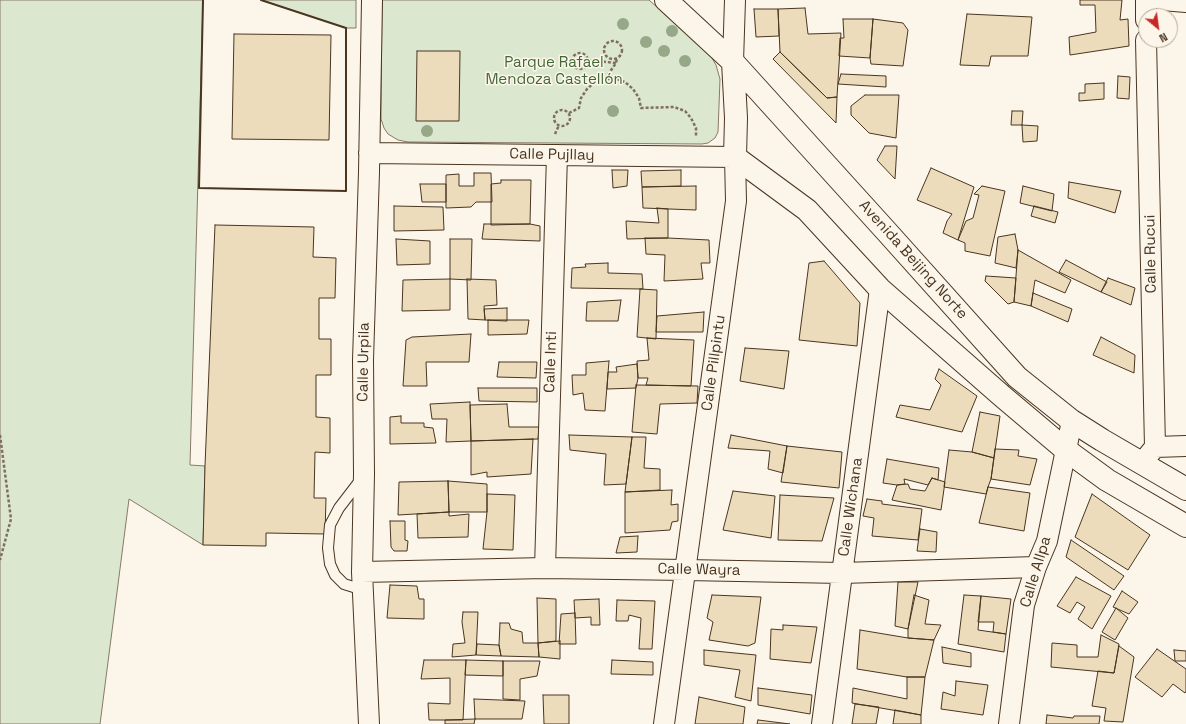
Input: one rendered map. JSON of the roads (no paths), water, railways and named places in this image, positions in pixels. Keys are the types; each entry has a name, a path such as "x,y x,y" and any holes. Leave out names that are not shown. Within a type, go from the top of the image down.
{"street":[{"name":"Calle Urpila","path":"369,724 363,581 364,360 372,0"},
{"name":"Avenida Beijing Norte","path":"666,0 733,62 1018,377 1072,421 1102,440 1149,455 1186,489"},
{"name":"Calle Pillpintu","path":"664,724 736,201 736,118 733,62 735,0"},
{"path":"1162,0 1186,2"},
{"name":"Calle Rucui","path":"1146,48 1149,455"},
{"name":"Calle Pujllay","path":"369,153 735,157"},
{"name":"Calle Inti","path":"545,568 557,155"},
{"path":"735,157 807,210 880,289 1066,450 1107,480 1186,526"},
{"name":"Calle Wichana","path":"822,724 880,289"},
{"name":"Calle Allpa","path":"1009,724 1024,604 1036,567 1047,541 1072,421"},
{"path":"1149,455 1186,446"},
{"name":"Calle Wayra","path":"363,581 545,568 842,573 1036,567"}],"lane":[{"path":"363,581 344,584 335,575 330,564 328,548 330,525 339,508 364,474"}],"park label":[{"name":"Parque Rafael Mendoza Castellón","path":"554,72"}]}
